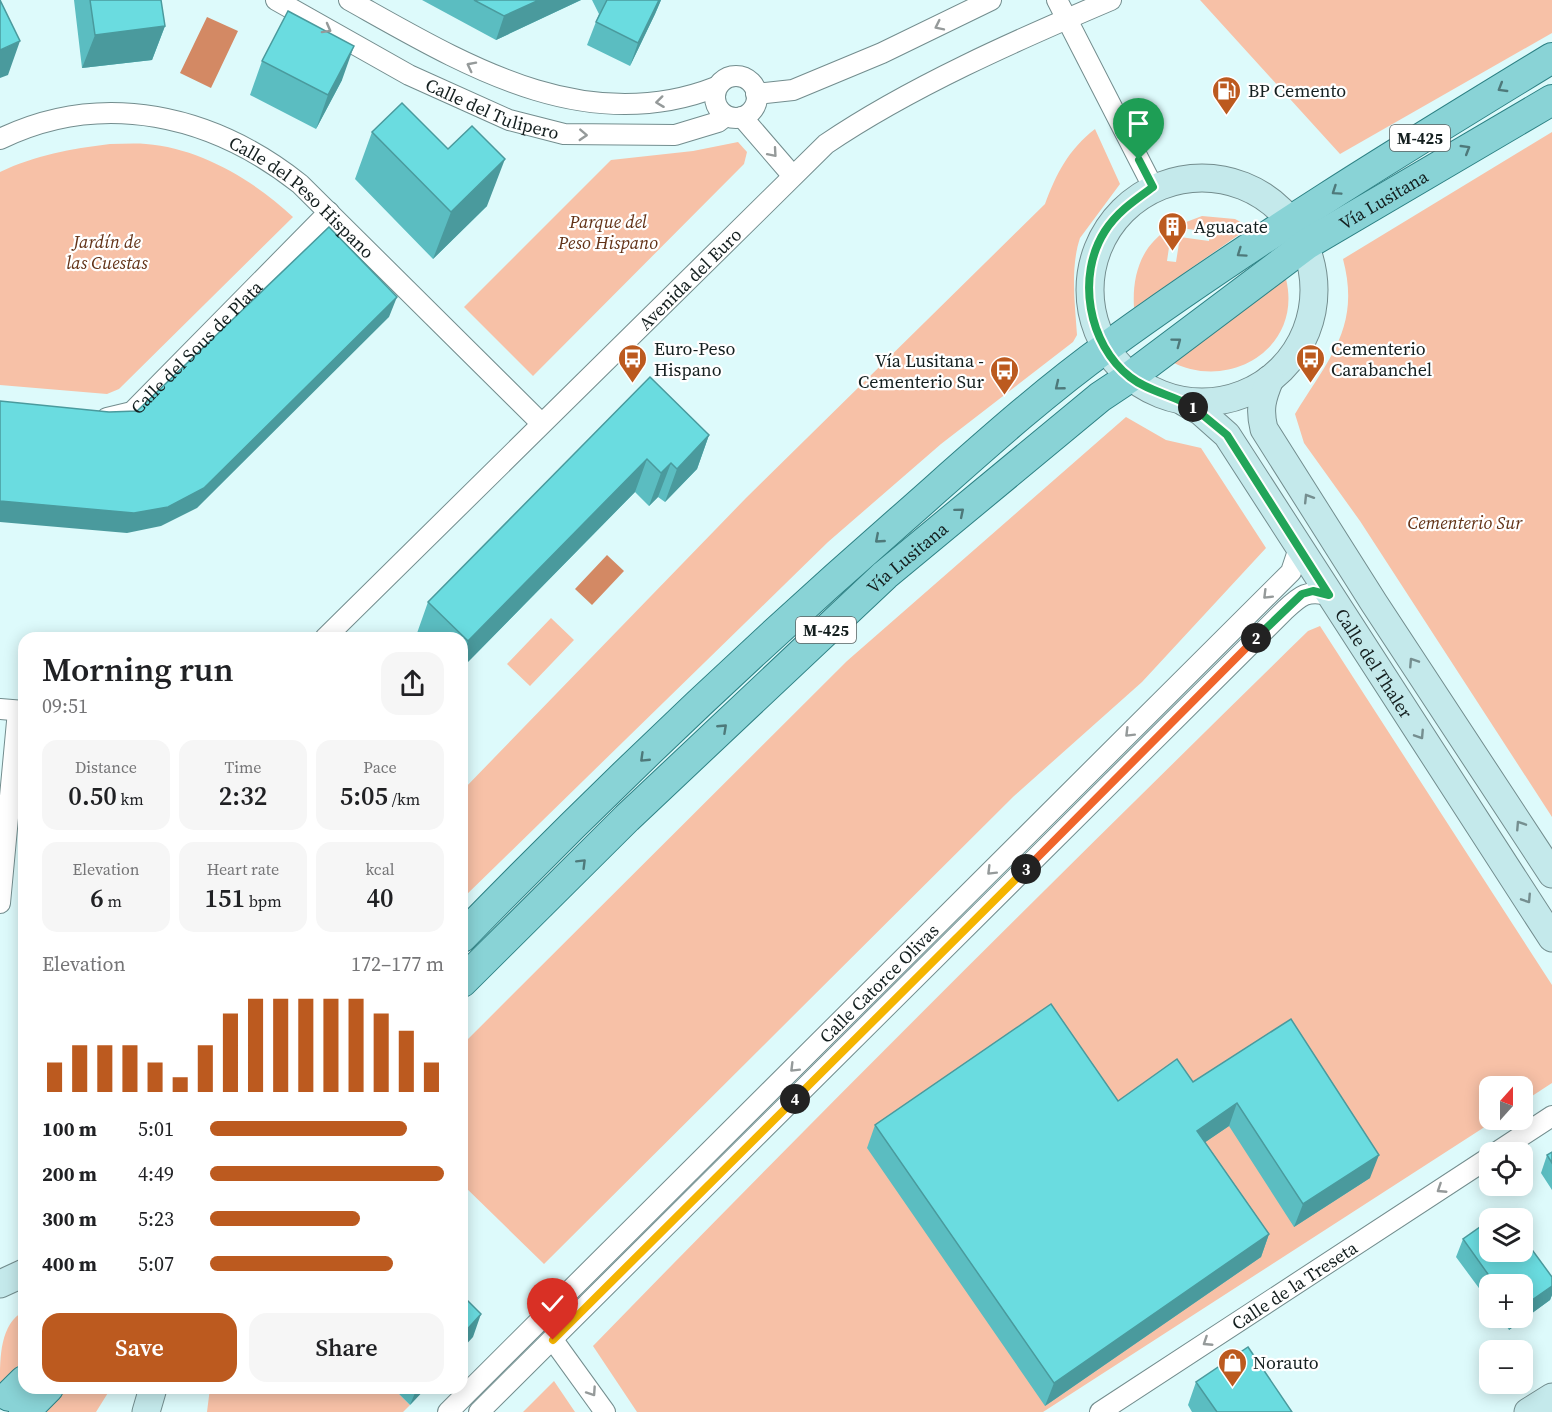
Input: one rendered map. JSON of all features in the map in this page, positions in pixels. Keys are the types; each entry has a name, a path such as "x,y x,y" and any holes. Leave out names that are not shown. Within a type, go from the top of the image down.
{"main road":[{"name":"Vía Lusitana","path":"1289,220 1552,58"},
{"name":"Vía Lusitana","path":"1307,244 1552,100"},
{"name":"M-425","path":"1104,348 1289,220"},
{"name":"M-425","path":"1130,377 1307,244"},
{"name":"Vía Lusitana","path":"550,846 863,552 1104,348"},
{"name":"Vía Lusitana","path":"541,905 627,818 885,575 1100,397 1130,377"},
{"name":"M-425","path":"468,931 550,846"},
{"path":"468,909 513,868 550,846"},
{"name":"M-425","path":"468,976 541,905"},
{"path":"468,999 497,970 530,927 541,905"}],"street":[{"name":"Calle del Tulipero","path":"276,0 409,75 520,123 564,134 675,135 734,117"},
{"name":"Calle del Tulipero","path":"349,0 477,70 544,95 602,103 647,104 685,99 716,87"},
{"path":"756,94 793,90 882,53 991,0"},
{"path":"1057,0 1153,187"},
{"name":"Avenida del Euro","path":"332,632 792,175 826,144 864,118 1067,19 1111,0"},
{"path":"734,117 755,106 756,94 752,83 737,76 729,77 716,87 716,104 734,117 792,175"},
{"name":"Calle del Peso Hispano","path":"0,139 21,129 71,116 114,114 169,119 206,129 259,153 300,183 541,423"},
{"path":"1191,177 1230,181 1263,197 1289,220 1307,244 1314,275 1312,316 1299,347 1270,379 1248,394 1229,401 1205,404 1181,400 1154,391 1130,377 1104,348 1094,323 1089,300 1092,265 1105,231 1126,206 1153,187 1191,177"},
{"name":"Calle del Sous de Plata","path":"89,417 111,418 132,412 329,212"},
{"name":"Calle del Thaler","path":"1270,379 1262,397 1260,411 1264,429 1374,603 1552,874"},
{"name":"Calle del Thaler","path":"1181,400 1200,411 1227,435 1552,938"},
{"name":"Calle Catorce Olivas","path":"468,1392 1291,573 1299,548"},
{"name":"Calle Catorce Olivas","path":"479,1412 1285,610 1302,594 1313,591 1329,595"},
{"path":"0,903 14,710"},
{"path":"1512,1142 1552,1116"},
{"name":"Calle de la Treseta","path":"1100,1412 1479,1164"},
{"path":"553,1340 605,1412"},
{"name":"Calle Catorce Olivas","path":"448,1412 466,1394"},
{"path":"1528,1412 1552,1397"}],"green space":[{"path":"1200,0 1552,0 1552,33 1340,154"},
{"path":"1095,129 1120,184 1080,238 1074,274 1077,335 1073,342 941,444 828,542 468,893 468,785 746,498 1045,204 1064,163"},
{"name":"Cementerio Sur","path":"1552,132 1552,817 1360,521 1304,443 1295,414 1330,358 1345,323 1348,283 1343,259"},
{"name":"Parque del Peso Hispano","path":"738,142 747,152 744,164 533,376 464,307 611,160 693,151"},
{"name":"Jardín de las Cuestas","path":"110,144 166,147 206,159 262,191 293,217 119,389 107,394 0,385 0,172 27,161 54,154"},
{"path":"1202,216 1235,219 1250,227 1134,308 1137,272 1146,251 1161,234 1172,227 1167,261 1176,262 1180,237 1209,241 1210,232 1173,227"},
{"path":"1286,279 1288,304 1283,325 1272,344 1256,358 1237,367 1215,371 1193,369 1170,361"},
{"path":"1126,417 1166,440 1201,448 1266,548 1142,682 1014,796 544,1264 468,1190 468,1039 847,661"},
{"path":"551,618 574,640 530,686 507,664"},
{"path":"1320,626 1552,985 1552,1083 1533,1095 1533,1076 1479,1076 1480,1130 1043,1412 637,1412 593,1346 1038,897 1308,631"},
{"path":"18,1316 18,1366 0,1383 3,1342 10,1324"},
{"path":"554,1381 575,1412 523,1412"},
{"path":"62,1394 107,1394 96,1412 43,1412"},
{"path":"209,1394 399,1394 410,1405 403,1412 207,1412"}],"shaded area":[{"path":"207,17 238,31 211,88 180,73"},
{"path":"607,555 624,571 592,605 575,589"}],"building":[{"path":"0,0 20,41 0,50"},
{"path":"90,0 161,0 165,26 95,35"},
{"path":"474,0 539,0 504,16"},
{"path":"607,0 659,0 638,43 596,22"},
{"path":"288,11 354,46 328,95 262,61"},
{"path":"402,103 448,149 472,126 505,159 451,212 372,132"},
{"path":"329,227 397,297 204,488 168,507 134,513 0,501 0,401 109,412 137,411"},
{"path":"650,377 709,435 677,469 671,463 661,473 647,459 468,641 468,632 459,632 428,602"},
{"path":"1051,1004 1118,1101 1177,1059 1193,1082 1291,1019 1379,1155 1303,1204 1237,1103 1197,1131 1269,1234 1054,1383 875,1125"},
{"path":"1552,1152 1552,1163 1547,1155"},
{"path":"1479,1228 1479,1262 1463,1239"},
{"path":"1533,1251 1552,1277 1552,1286 1533,1299 1533,1274 1488,1274 1479,1262 1533,1262"},
{"path":"468,1301 481,1314 468,1328"},
{"path":"1248,1347 1292,1412 1217,1412 1196,1382"}],"place":[{"name":"BP Cemento","path":"1227,116"},
{"name":"Aguacate","path":"1173,252"},
{"name":"Euro-Peso Hispano","path":"633,384"},
{"name":"Cementerio Carabanchel","path":"1310,384"},
{"name":"Vía Lusitana - Cementerio Sur","path":"1005,396"},
{"name":"Norauto","path":"1232,1388"}],"route":[{"path":"553,1340 1285,610 1302,594 1313,591 1329,595 1227,435 1200,411 1181,400 1154,391 1130,377 1104,348 1094,323 1089,300 1092,265 1105,231 1126,206 1153,187 1139,160"}]}
